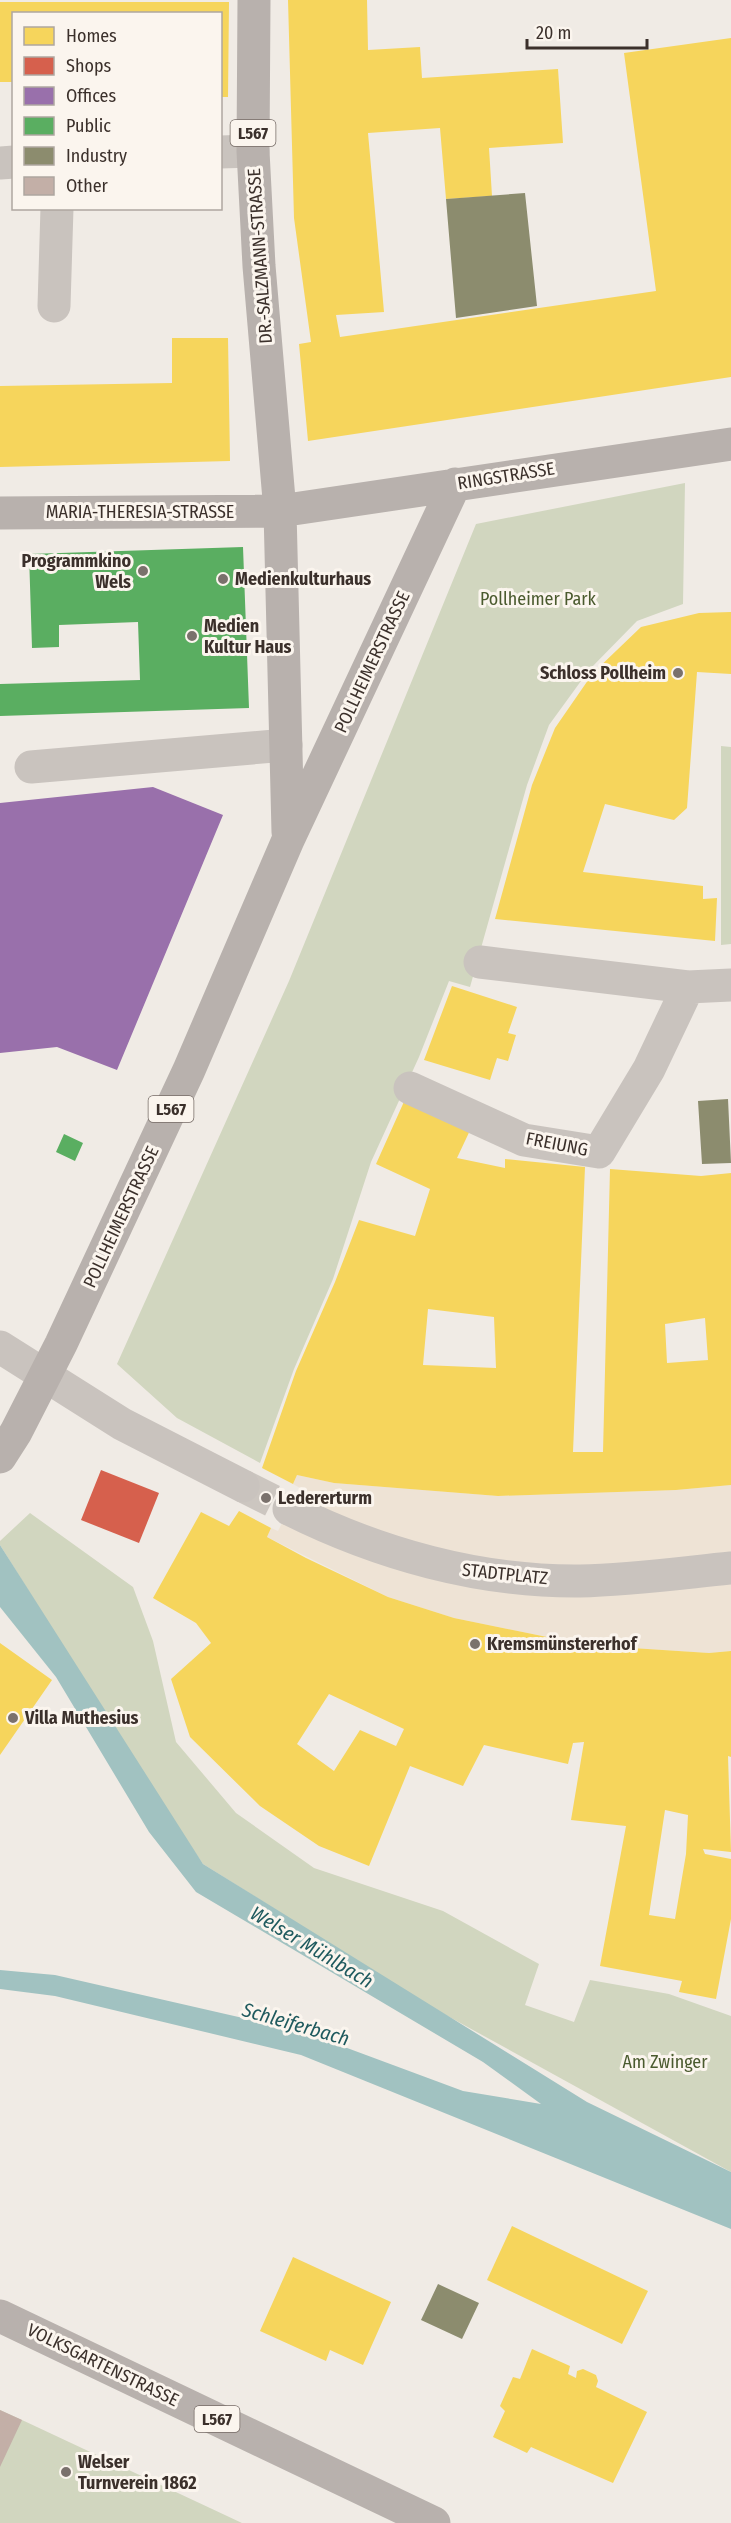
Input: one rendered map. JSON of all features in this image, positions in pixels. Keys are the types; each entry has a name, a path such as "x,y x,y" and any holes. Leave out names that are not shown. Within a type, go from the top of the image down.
{"main road":[{"name":"DR.-SALZMANN-STRASSE","path":"254,0 253,151 259,266 280,511"},
{"name":"RINGSTRASSE","path":"280,511 731,444"},
{"name":"POLLHEIMERSTRASSE","path":"0,1457 46,1375 189,1070 288,840 455,484"},
{"name":"MARIA-THERESIA-STRASSE","path":"0,513 280,511"},
{"name":"POLLHEIMERSTRASSE","path":"280,511 288,840"},
{"name":"VOLKSGARTENSTRASSE","path":"0,2316 434,2523"}],"street":[{"path":"222,152 253,151"},
{"path":"54,306 57,210"},
{"path":"31,767 286,745"},
{"path":"480,962 688,987 731,985"},
{"name":"FREIUNG","path":"410,1088 524,1140 599,1152 649,1069 688,987"},
{"path":"0,1347 122,1424 243,1486"},
{"name":"STADTPLATZ","path":"289,1509 339,1534 457,1570 582,1581 731,1569"}],"green space":[{"name":"Pollheimer Park","path":"685,483 683,604 637,621 589,670 549,725 527,785 470,987 449,981 419,1057 371,1162 333,1279 294,1369 260,1463 177,1418 117,1364 289,981 476,524"},
{"path":"721,746 731,747 731,944 721,945"},
{"name":"Am Zwinger","path":"30,1513 133,1587 153,1641 176,1742 236,1813 314,1868 443,1911 539,1964 525,2005 574,2022 590,1980 669,1994 731,2016 731,2172 424,2003 203,1864 162,1805 0,1545 0,1541"},
{"name":"Welser Turnverein 1862","path":"0,2410 22,2420 242,2523 0,2523"}],"shaded area":[{"path":"297,1475 334,1483 498,1496 676,1490 731,1485 731,1651 709,1653 586,1645 454,1618 388,1597 267,1537 271,1528 278,1531 300,1488 293,1484"}],"water":[{"name":"Welser Mühlbach","path":"0,1545 203,1864 587,2102 731,2172 731,2229 301,2055 55,1996 0,1989 0,1970 55,1975 304,2032 463,2091 541,2104 483,2062 196,1892 149,1832 56,1677 0,1607"}],"building: Homes":[{"path":"288,0 367,0 368,50 420,47 422,78 558,69 563,143 489,148 492,196 446,199 440,128 368,133 384,312 336,315 340,337 656,291 624,53 731,38 731,377 308,441 299,344 311,342 294,218"},
{"path":"0,2 229,2 228,97 222,97 222,12 12,12 12,82 0,82"},
{"path":"172,338 228,338 230,461 0,467 0,386 172,383"},
{"path":"731,612 731,674 697,672 687,808 674,820 605,804 583,872 703,886 703,899 717,898 715,941 495,919 532,785 555,728 593,673 641,627 699,613"},
{"path":"452,986 517,1007 508,1033 516,1035 508,1061 497,1058 490,1080 424,1060"},
{"path":"407,1095 473,1124 457,1158 505,1168 505,1159 585,1167 573,1452 603,1452 610,1169 701,1176 731,1173 731,1485 676,1490 498,1496 334,1483 297,1475 293,1484 262,1468 296,1371 359,1220 415,1236 430,1189 376,1164","holes":["428,1309 494,1317 496,1368 423,1365","705,1318 708,1360 667,1363 665,1324"]},
{"path":"239,1511 271,1528 267,1537 306,1558 388,1597 454,1618 586,1645 709,1653 731,1651 731,1757 728,1756 731,1852 703,1849 705,1854 731,1859 731,1919 716,1999 679,1992 682,1981 600,1966 626,1826 571,1820 584,1742 573,1743 568,1764 484,1745 463,1786 410,1766 369,1866 319,1846 260,1806 190,1737 171,1679 211,1643 196,1623 153,1598 201,1512 229,1526","holes":["329,1694 404,1729 396,1746 360,1730 334,1771 297,1744","665,1810 688,1815 686,1854 675,1919 649,1915"]},
{"name":"Villa Muthesius","path":"0,1643 52,1680 0,1755"},
{"path":"512,2226 648,2291 622,2344 487,2280"},
{"path":"293,2257 391,2302 363,2365 330,2350 326,2361 260,2331"},
{"path":"532,2349 570,2366 568,2374 576,2378 577,2371 583,2369 596,2375 598,2381 596,2387 647,2412 613,2483 531,2447 527,2453 493,2437 505,2411 500,2406 513,2377 520,2379"}],"building: Shops":[{"path":"101,1470 159,1493 139,1543 81,1520"}],"building: Offices":[{"path":"153,787 223,815 117,1070 57,1047 0,1053 0,803"}],"building: Public":[{"name":"Medien Kultur Haus","path":"243,547 249,708 0,716 0,684 140,680 138,622 59,625 59,647 32,648 29,554"},
{"path":"64,1134 83,1143 75,1161 56,1152"}],"building: Industry":[{"path":"525,193 537,306 456,318 446,199"},
{"path":"728,1099 731,1163 702,1164 698,1101"},
{"path":"438,2284 479,2303 462,2339 421,2320"}],"building: Other":[{"path":"0,2410 22,2420 0,2467"}],"tunnel":[{"path":"243,1486 289,1509"}],"place":[{"name":"Programmkino Wels","path":"143,571"},
{"name":"Medienkulturhaus","path":"223,579"},
{"name":"Medien Kultur Haus","path":"192,636"},
{"name":"Schloss Pollheim","path":"678,673"},
{"name":"Ledererturm","path":"266,1498"},
{"name":"Kremsmünstererhof","path":"475,1644"},
{"name":"Villa Muthesius","path":"13,1718"},
{"name":"Welser Turnverein 1862","path":"66,2472"}],"water label":[{"name":"Schleiferbach","path":"296,2024"}]}
